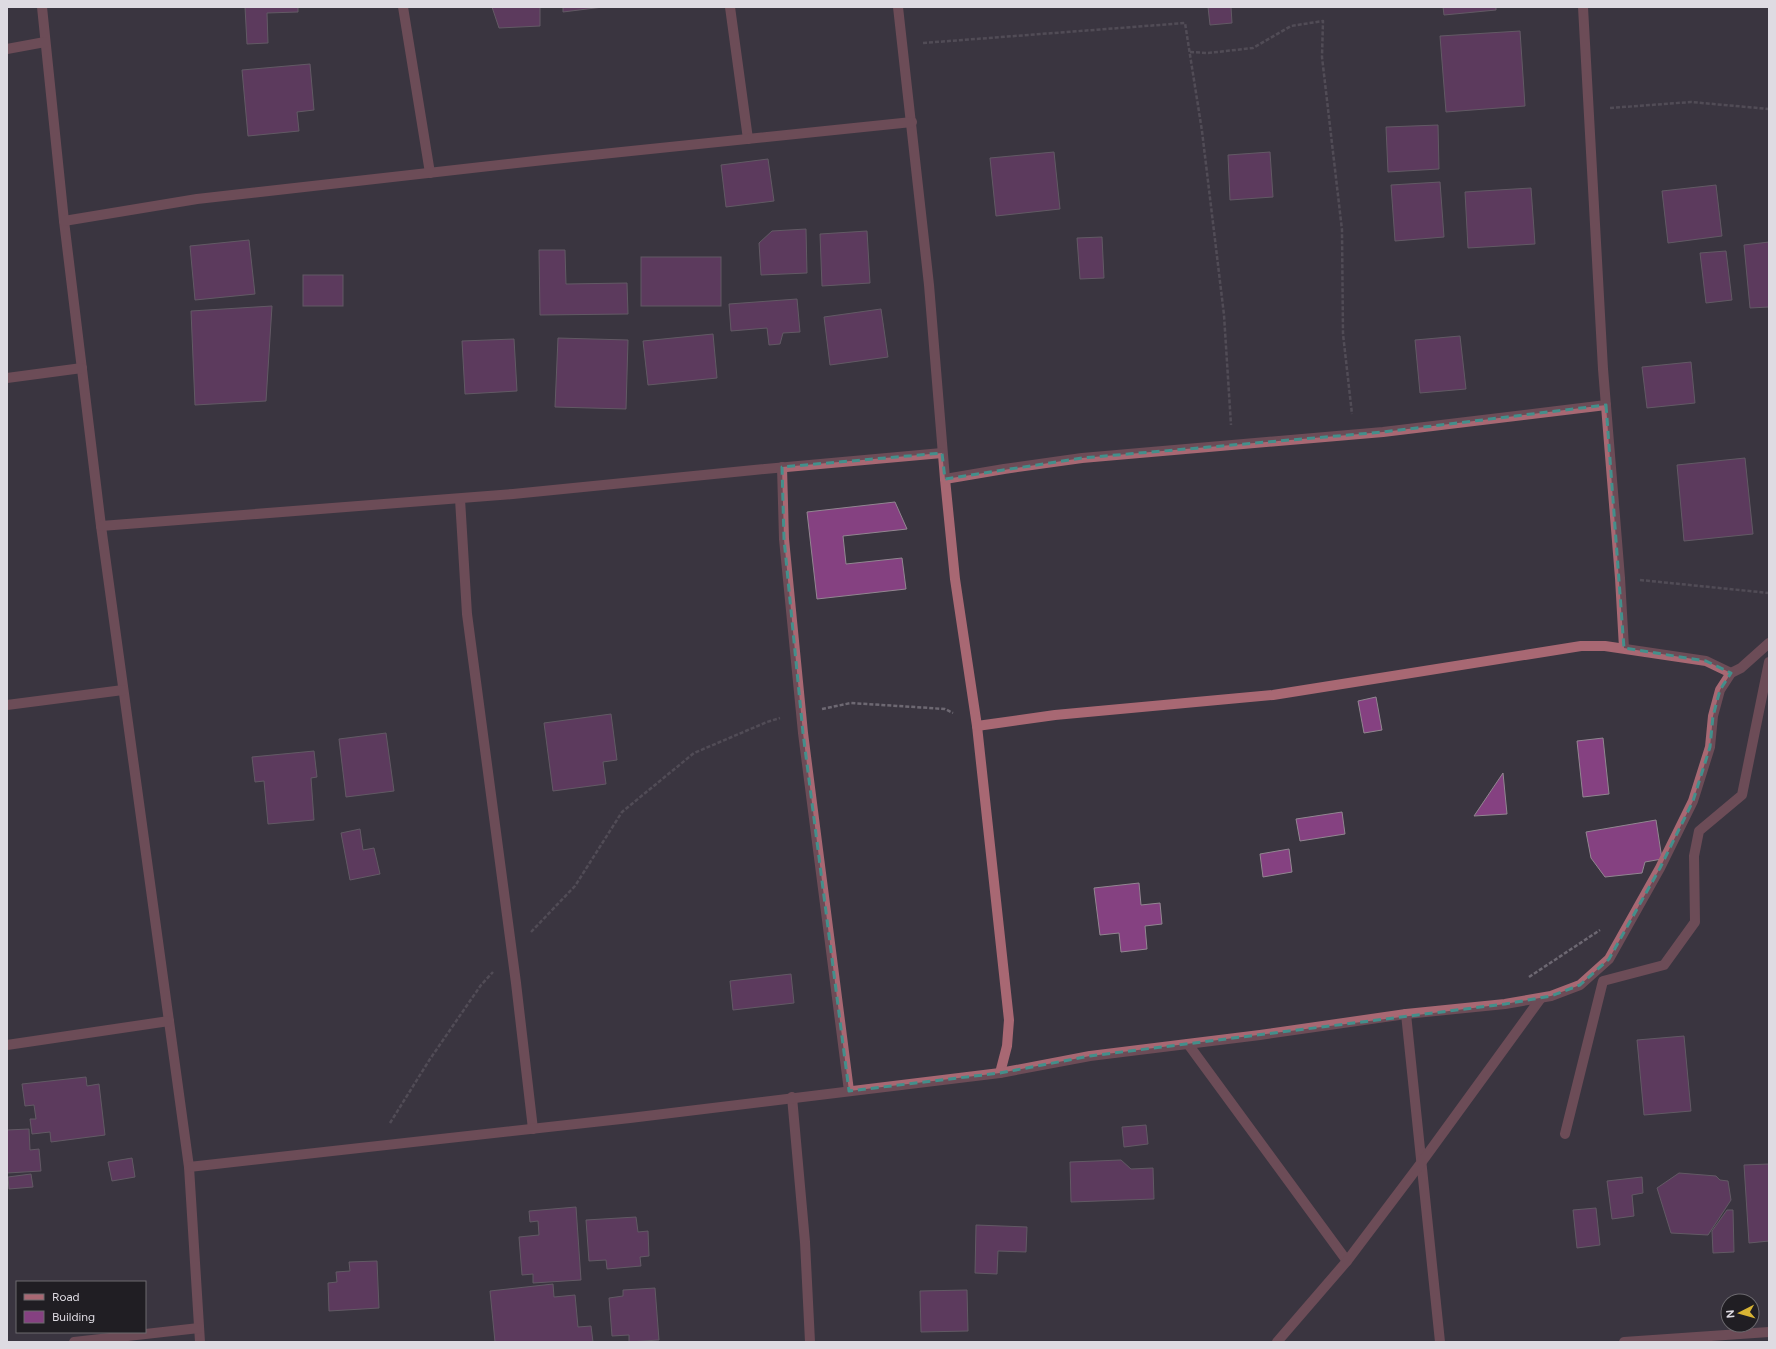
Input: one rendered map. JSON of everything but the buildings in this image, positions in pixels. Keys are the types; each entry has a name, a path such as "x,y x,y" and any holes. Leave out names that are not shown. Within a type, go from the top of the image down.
{"street":[{"path":"42,7 64,221 101,526 189,1167 200,1342"},
{"path":"402,7 430,173"},
{"path":"730,7 748,139"},
{"path":"898,7 929,285 944,479 955,579 977,726 1009,1020 1007,1046 1000,1073"},
{"path":"1583,7 1606,405 1624,648"},
{"path":"7,49 46,42"},
{"path":"64,221 197,199 912,122"},
{"path":"7,378 82,368"},
{"path":"944,479 1082,458 1354,434 1522,416 1606,405"},
{"path":"101,526 460,499 942,453"},
{"path":"782,468 784,539 801,713 849,1091"},
{"path":"460,499 467,614 512,952 533,1129"},
{"path":"189,1167 533,1129 1000,1073 1090,1056 1406,1014 1505,1004 1541,998 1580,986 1609,959 1660,868 1693,801 1710,748 1712,716 1720,690 1731,673 1741,668 1769,643"},
{"path":"977,726 1055,715 1273,695 1581,646 1624,648 1706,661 1731,673"},
{"path":"1565,1134 1603,982 1664,965 1695,922 1694,856 1699,831 1742,795 1769,662"},
{"path":"7,706 123,690"},
{"path":"1277,1342 1347,1261 1421,1163 1541,998"},
{"path":"1406,1014 1440,1342"},
{"path":"7,1046 169,1021"},
{"path":"1188,1044 1347,1261"},
{"path":"792,1097 805,1242 810,1342"},
{"path":"74,1342 199,1328"},
{"path":"1624,1342 1769,1332"}],"path":[{"path":"1190,52 1208,53 1253,48 1291,26 1323,21 1322,56 1342,230 1343,334 1354,434"},
{"path":"903,45 1185,23 1202,132 1224,315 1232,445"},
{"path":"1588,110 1691,102 1769,109"},
{"path":"1620,578 1769,593"},
{"path":"375,1147 430,1059 481,985 575,886 622,812 694,753 767,722 801,713 851,703 945,709 977,726"},
{"path":"1525,980 1602,928"}],"highlighted area":[{"path":"1606,405 1624,648 1706,661 1731,673 1720,690 1713,716 1710,747 1693,801 1660,868 1609,959 1580,985 1551,996 1505,1004 1090,1056 1000,1073 849,1091 803,733 784,539 782,467 942,453 945,479 1082,458 1383,432"}]}
